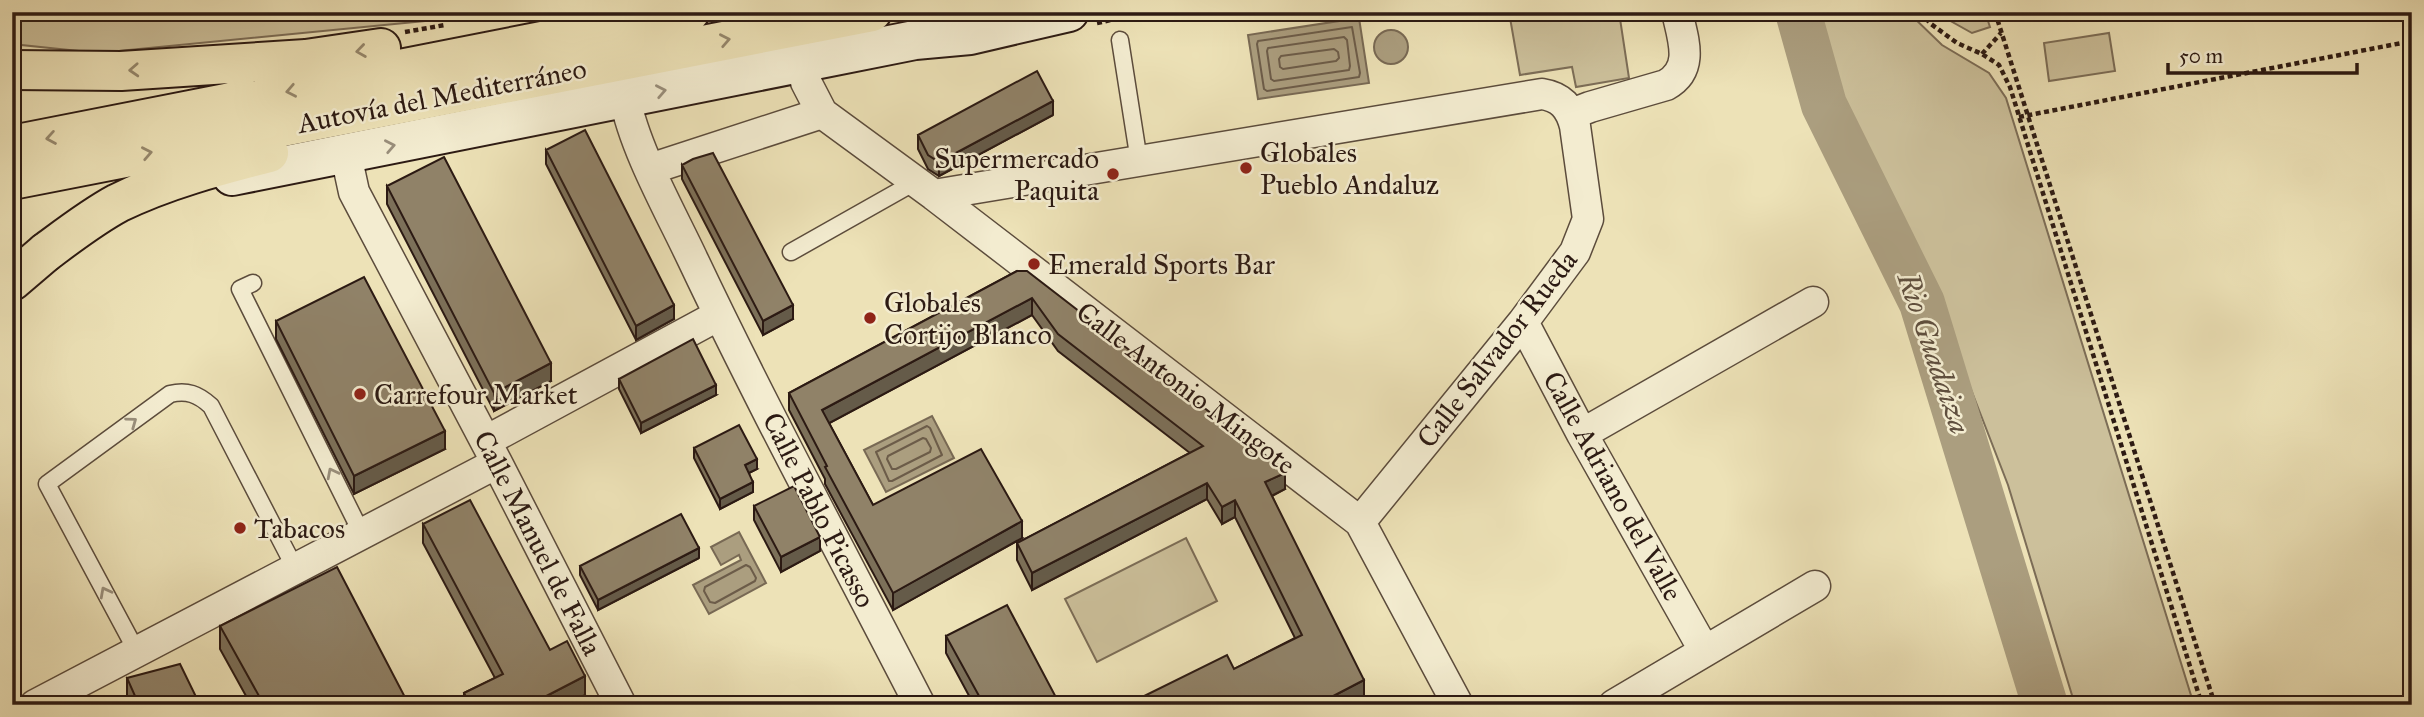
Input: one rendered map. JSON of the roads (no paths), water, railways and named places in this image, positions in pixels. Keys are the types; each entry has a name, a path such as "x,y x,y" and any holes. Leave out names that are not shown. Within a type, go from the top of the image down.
{"main road":[{"name":"Autovía del Mediterráneo","path":"12,145 690,12"},
{"name":"Autovía del Mediterráneo","path":"12,180 872,12"},
{"path":"12,70 121,71 267,62 474,35 550,39"},
{"path":"12,281 81,226 118,204 159,186 235,162 347,132 418,100"}],"street":[{"path":"46,252 134,209 224,178 915,40 970,35 1069,12"},
{"path":"925,189 1139,161 1542,94 1562,100 1572,114 1674,81 1681,74 1686,56 1677,12"},
{"name":"Calle Antonio Mingote","path":"802,63 806,82 822,113 1360,522 1458,705"},
{"name":"Calle Pablo Picasso","path":"625,98 628,115 650,169 719,315 920,705"},
{"path":"650,169 822,113"},
{"name":"Calle Salvador Rueda","path":"1360,522 1523,322 1575,252 1588,219 1572,114"},
{"name":"Calle Manuel de Falla","path":"346,155 354,192 492,452 621,705"},
{"path":"1582,434 1813,302"},
{"path":"35,705 362,534 719,315"},
{"name":"Calle Adriano del Valle","path":"1523,322 1582,434 1704,650"},
{"path":"1614,705 1815,586"}],"lane":[{"path":"1119,40 1139,161"},
{"path":"790,252 925,189"},
{"path":"253,283 240,289 362,534"},
{"path":"137,652 47,484 170,394 192,393 211,406 296,569"}],"water":[{"path":"1359,18 1369,83 1258,99 1248,35"},
{"path":"1391,30 1403,35 1408,47 1403,59 1391,64 1379,59 1374,47 1379,35"},
{"path":"932,416 954,458 886,492 864,450"},
{"path":"739,532 766,583 709,614 693,585 741,560 739,555 721,565 711,547"}],"waterway":[{"name":"Rio Guadaiza","path":"1798,12 1824,105 1922,303 2045,705"}],"place":[{"name":"Globales Pueblo Andaluz","path":"1246,168"},
{"name":"Supermercado Paquita","path":"1113,174"},
{"name":"Emerald Sports Bar","path":"1034,264"},
{"name":"Globales Cortijo Blanco","path":"870,318"},
{"name":"Carrefour Market","path":"360,394"},
{"name":"Tabacos","path":"240,528"}]}
